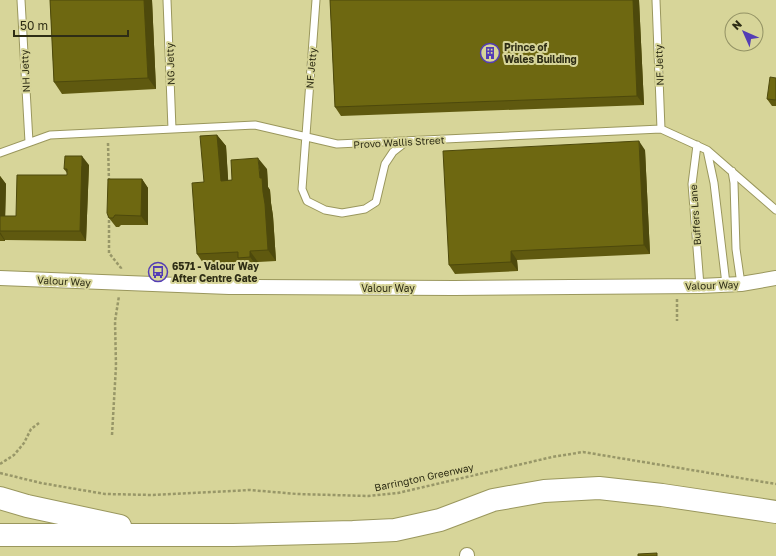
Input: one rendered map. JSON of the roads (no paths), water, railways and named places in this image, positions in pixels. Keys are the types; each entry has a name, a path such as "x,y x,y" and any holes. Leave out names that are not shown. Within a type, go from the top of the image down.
{"main road":[{"path":"0,535 346,533 395,530 440,520 493,500 544,491 599,488 662,495 776,512"},
{"path":"0,498 26,506 129,528 150,535"}],"street":[{"name":"Valour Way","path":"0,278 229,288 700,286 741,284 776,278"}],"lane":[{"name":"NH Jetty","path":"21,0 29,142"},
{"name":"NG Jetty","path":"167,0 172,129"},
{"name":"NF Jetty","path":"316,0 302,189 307,200 325,210 342,213 365,209 376,202 385,164 393,152 407,141"},
{"name":"NF Jetty","path":"656,0 661,129"},
{"name":"Provo Wallis Street","path":"0,153 50,135 255,125 337,144 661,129 707,150 776,210"},
{"name":"Buffers Lane","path":"696,145 692,184 700,286"},
{"name":"Buffers Lane","path":"707,150 714,183 726,284"},
{"path":"732,171 734,183 736,249 741,284"}],"place":[{"name":"Prince of Wales Building","path":"490,53"},
{"name":"6571 - Valour Way After Centre Gate","path":"158,272"}]}
